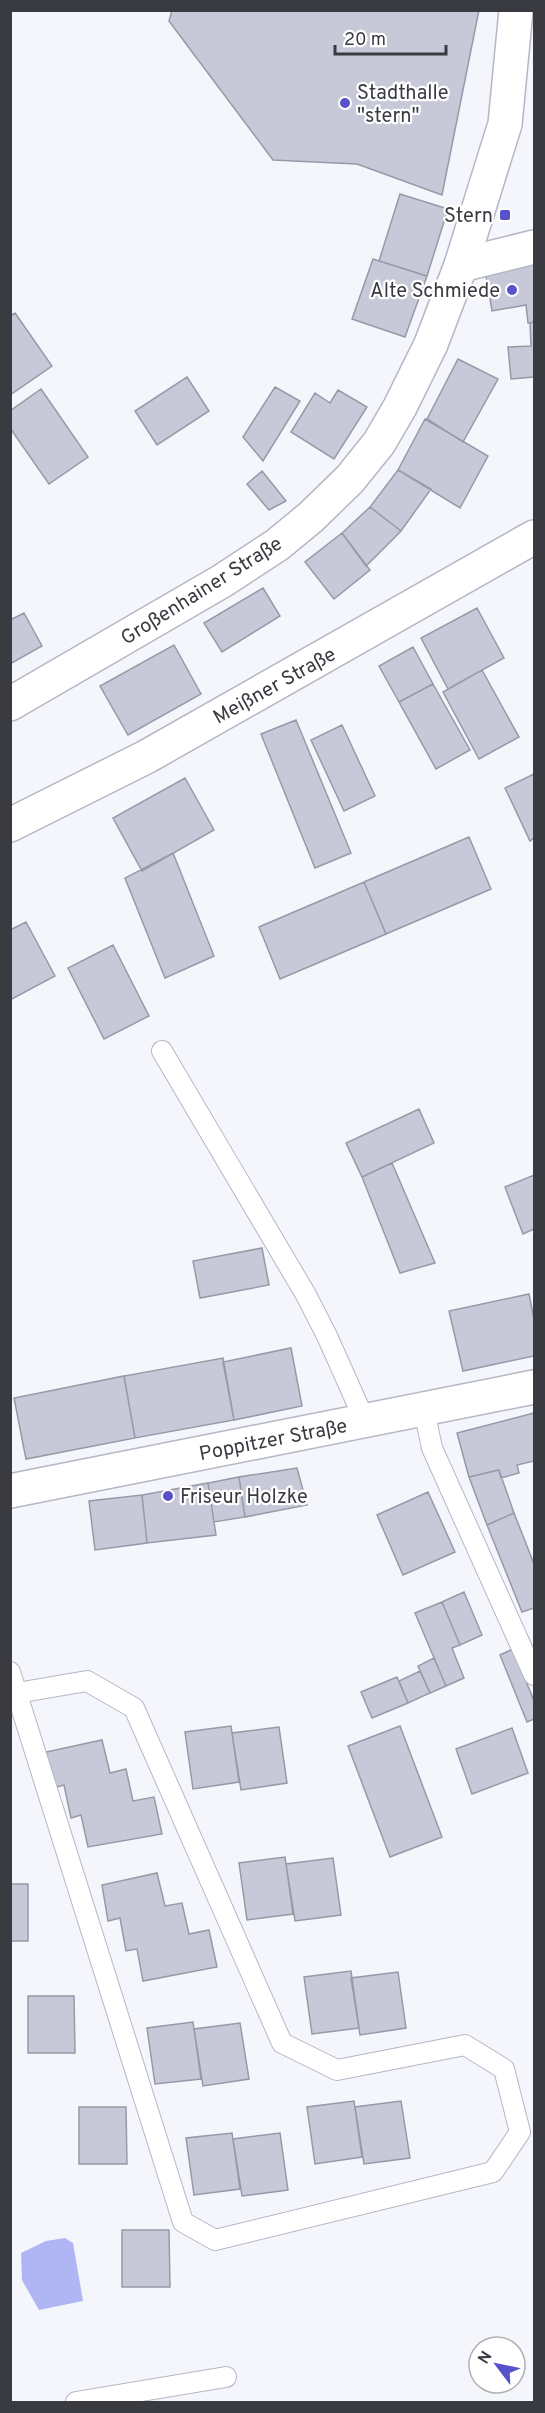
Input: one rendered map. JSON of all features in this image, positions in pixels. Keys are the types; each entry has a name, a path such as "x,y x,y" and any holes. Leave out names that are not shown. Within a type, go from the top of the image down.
{"street":[{"name":"Großenhainer Straße","path":"10,704 222,581 268,551 311,517 350,479 379,443 400,407 431,344 461,265 505,123 516,10"},
{"path":"461,265 534,247"},
{"name":"Meißner Straße","path":"10,825 147,757 534,537"},
{"name":"Poppitzer Straße","path":"10,1491 534,1387"}],"lane":[{"path":"162,1051 306,1295 366,1421"},
{"path":"424,1410 432,1448 534,1675"},
{"path":"10,1672 183,2222 215,2240 493,2172 520,2132 504,2069 465,2045 337,2070 282,2043 134,1708 87,1681 17,1693"},
{"path":"76,2403 225,2377"}],"water":[{"path":"65,2238 73,2243 83,2301 39,2310 22,2280 21,2253 46,2241"}],"building":[{"name":"Stadthalle \"stern\"","path":"172,10 479,10 442,195 357,164 273,160 169,21"},
{"path":"400,194 448,209 427,276 379,261"},
{"path":"373,259 427,276 405,337 352,319"},
{"name":"Alte Schmiede","path":"534,264 534,322 528,323 526,305 492,311 486,276"},
{"path":"15,313 52,366 10,395 10,316"},
{"path":"534,322 534,377 511,379 508,347 531,346 530,323"},
{"path":"458,359 498,379 463,442 427,419"},
{"path":"187,377 209,411 157,445 135,411"},
{"path":"275,387 300,401 263,461 243,437"},
{"path":"41,389 88,457 49,484 10,428 10,411"},
{"path":"338,390 367,407 334,459 291,432 315,393 330,403"},
{"path":"425,419 488,456 460,508 398,470"},
{"path":"398,470 431,489 401,531 370,507"},
{"path":"262,471 286,501 269,510 247,484"},
{"path":"370,507 401,531 366,566 342,533"},
{"path":"342,533 370,570 334,599 305,562"},
{"path":"263,588 280,616 222,652 204,623"},
{"path":"477,608 504,658 448,689 421,638"},
{"path":"24,613 42,646 10,664 10,620"},
{"path":"174,645 201,694 128,735 100,686"},
{"path":"413,647 433,684 399,702 379,666"},
{"path":"482,670 519,737 479,759 443,692"},
{"path":"433,684 470,750 436,769 399,702"},
{"path":"296,720 351,853 315,868 261,734"},
{"path":"342,725 375,796 344,811 311,740"},
{"path":"534,774 534,838 530,841 505,788"},
{"path":"185,778 214,830 142,871 113,818"},
{"path":"469,837 491,889 386,934 364,882"},
{"path":"173,853 214,956 165,978 125,878"},
{"path":"364,882 386,934 280,979 259,927"},
{"path":"26,922 55,976 10,1000 10,930"},
{"path":"113,945 149,1016 104,1039 68,968"},
{"path":"419,1109 434,1143 362,1177 346,1143"},
{"path":"392,1163 435,1263 400,1273 362,1177"},
{"path":"534,1175 534,1229 523,1234 505,1187"},
{"path":"262,1248 269,1285 200,1298 193,1261"},
{"path":"529,1294 534,1319 534,1356 463,1371 449,1311"},
{"path":"291,1348 302,1406 234,1420 223,1362"},
{"path":"223,1358 234,1420 135,1438 124,1376"},
{"path":"124,1376 135,1438 26,1459 14,1398"},
{"path":"534,1413 534,1461 517,1465 519,1473 501,1478 499,1470 469,1477 457,1433"},
{"path":"297,1468 307,1505 245,1517 239,1477"},
{"path":"499,1470 514,1513 487,1525 469,1477"},
{"path":"239,1477 245,1517 214,1522 208,1483"},
{"path":"208,1483 216,1535 147,1543 142,1495"},
{"path":"428,1492 455,1552 403,1575 377,1515"},
{"path":"142,1495 147,1543 95,1550 89,1501"},
{"path":"514,1513 534,1564 534,1608 522,1612 487,1525"},
{"path":"464,1592 482,1635 460,1645 442,1602"},
{"path":"442,1602 460,1645 452,1648 464,1678 446,1686 415,1613"},
{"path":"513,1649 534,1701 534,1719 527,1722 500,1655"},
{"path":"434,1658 446,1686 430,1693 418,1666"},
{"path":"420,1671 430,1693 408,1703 399,1681"},
{"path":"397,1677 408,1703 372,1718 361,1692"},
{"path":"231,1726 239,1782 193,1789 185,1732"},
{"path":"400,1726 442,1837 390,1857 348,1746"},
{"path":"279,1727 287,1783 241,1790 232,1733"},
{"path":"512,1728 528,1773 472,1794 456,1749"},
{"path":"102,1740 110,1773 126,1769 133,1801 154,1797 162,1834 88,1847 81,1815 71,1818 64,1785 53,1788 46,1752"},
{"path":"285,1857 293,1914 247,1920 239,1863"},
{"path":"333,1858 341,1915 295,1921 286,1864"},
{"path":"157,1873 165,1906 182,1903 189,1934 209,1930 217,1967 143,1981 137,1949 126,1951 120,1918 108,1921 102,1885"},
{"path":"10,1884 28,1884 28,1941 10,1941"},
{"path":"351,1971 359,2028 312,2034 304,1977"},
{"path":"398,1972 406,2028 360,2035 351,1978"},
{"path":"28,1996 74,1996 75,2053 28,2053"},
{"path":"193,2022 201,2079 155,2084 147,2028"},
{"path":"240,2023 249,2079 203,2086 194,2029"},
{"path":"354,2101 362,2157 315,2164 307,2107"},
{"path":"401,2101 410,2158 364,2164 355,2107"},
{"path":"79,2107 126,2107 127,2164 79,2164"},
{"path":"232,2133 240,2189 194,2195 186,2138"},
{"path":"280,2133 288,2190 242,2196 233,2139"},
{"path":"122,2230 169,2230 170,2287 122,2287"}],"place":[{"name":"Stadthalle \"stern\"","path":"345,103"},
{"name":"Stern","path":"505,215"},
{"name":"Alte Schmiede","path":"512,290"},
{"name":"Friseur Holzke","path":"168,1496"}]}
